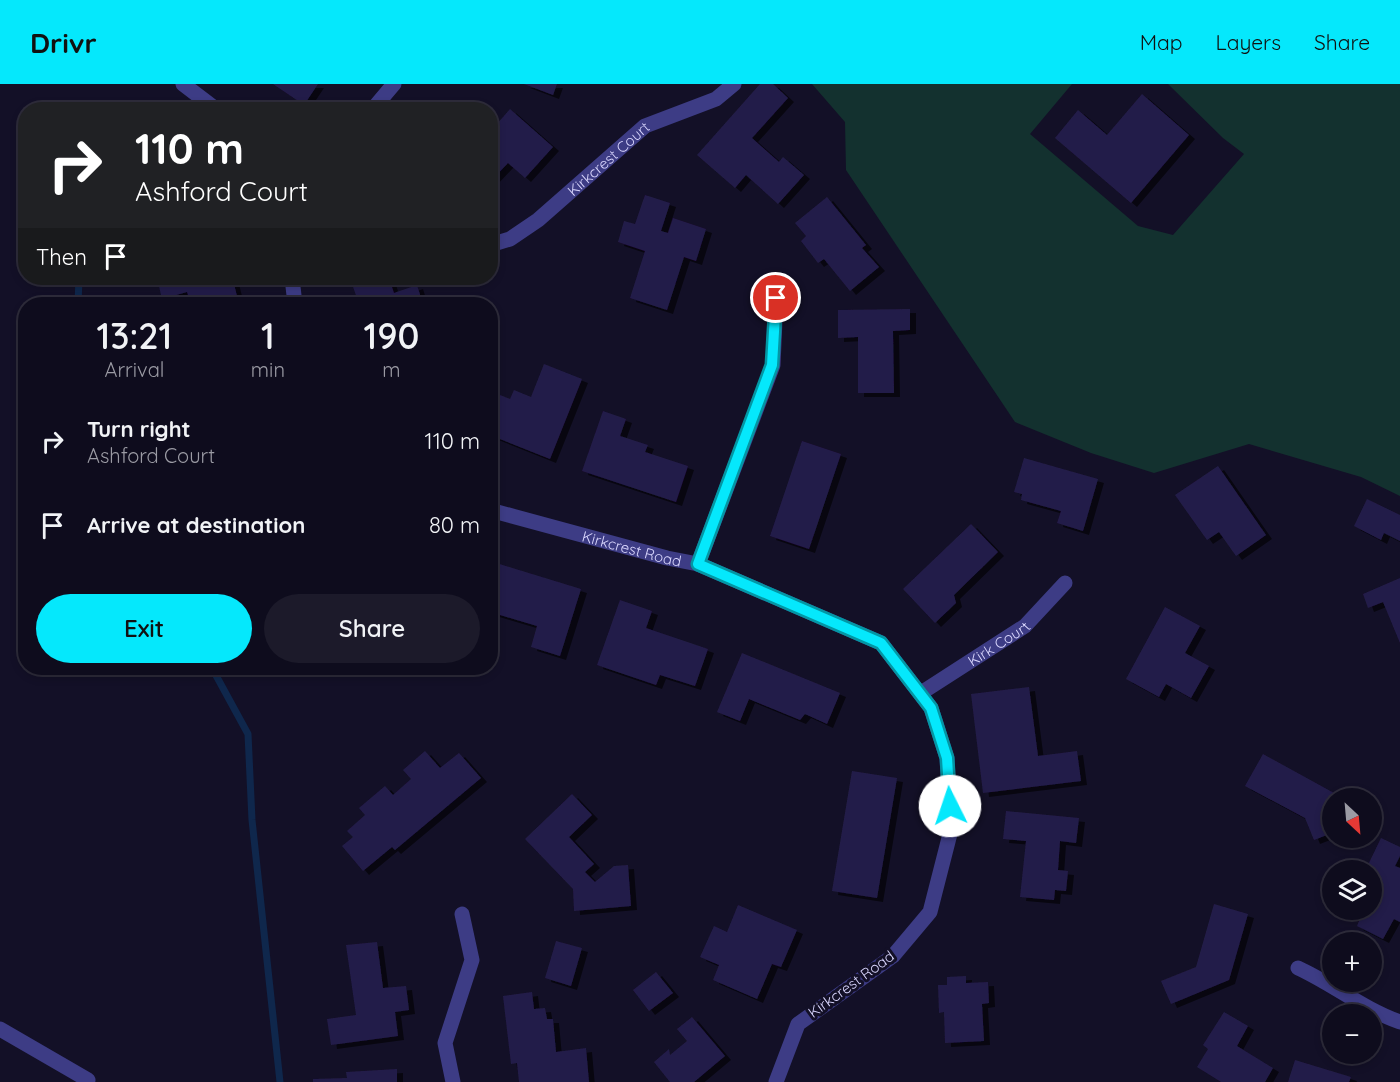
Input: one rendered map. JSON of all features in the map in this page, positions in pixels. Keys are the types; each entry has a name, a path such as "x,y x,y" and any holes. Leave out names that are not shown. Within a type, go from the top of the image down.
{"street":[{"path":"183,84 207,102"},
{"path":"379,102 394,84"},
{"name":"Kirkcrest Court","path":"498,243 510,239 538,220 645,126 716,99 734,84"},
{"path":"698,564 772,365 776,298"},
{"name":"Kirkcrest Road","path":"498,512 667,558 698,564 881,643 931,708 947,758 951,830 930,912 893,956 798,1024 776,1082"},
{"name":"Kirk Court","path":"921,693 1025,626 1065,583"},
{"path":"453,1082 445,1043 472,960 462,914"},
{"path":"1298,968 1325,981 1377,1014 1400,1022"},
{"path":"0,1029 87,1080"}],"green space":[{"path":"812,84 1072,84 1030,134 1138,226 1173,235 1244,154 1223,138 1168,84 1400,84 1400,496 1361,477 1249,444 1154,473 1091,453 1015,422 846,170 845,122"}],"building":[{"path":"273,84 318,84 306,102 300,102"},
{"path":"524,84 557,84 553,95"},
{"path":"760,84 773,84 788,98 752,138 779,162 783,157 804,175 778,204 746,175 735,188 697,155"},
{"path":"1142,94 1189,135 1131,203 1055,138 1078,110 1107,135"},
{"path":"510,109 553,147 525,178 508,163 498,174 498,123"},
{"path":"645,195 670,203 661,231 668,233 673,218 706,229 696,261 684,257 667,310 630,298 645,251 618,242 624,221 635,224"},
{"path":"827,197 866,245 862,248 879,267 850,291 824,259 818,263 801,241 806,236 795,223"},
{"path":"159,285 234,285 237,297 189,297 187,292 162,297"},
{"path":"352,285 391,285 394,293 417,285 421,297 357,297"},
{"path":"910,309 910,330 893,331 894,393 858,393 858,337 838,338 838,310"},
{"path":"544,364 582,379 550,459 498,438 498,394 510,399 514,390 531,397"},
{"path":"603,411 626,419 620,436 648,445 645,452 688,466 676,502 582,471"},
{"path":"802,441 841,454 809,549 770,536"},
{"path":"1024,458 1098,479 1083,531 1057,523 1061,511 1021,500 1022,494 1014,492"},
{"path":"1218,466 1266,535 1236,556 1219,532 1207,540 1175,495"},
{"path":"1367,499 1400,515 1400,541 1384,533 1381,540 1354,526"},
{"path":"971,524 998,552 954,595 956,603 935,623 903,589"},
{"path":"498,564 581,589 560,656 531,647 537,626 498,614"},
{"path":"1400,578 1400,643 1383,602 1368,608 1363,594"},
{"path":"620,600 652,611 646,628 708,649 695,686 660,675 656,685 597,665"},
{"path":"1165,607 1200,626 1185,653 1209,666 1191,698 1166,684 1159,697 1126,679"},
{"path":"742,653 840,693 827,724 805,714 800,720 749,699 740,721 717,712"},
{"path":"1029,687 1038,756 1077,751 1081,781 983,793 971,694"},
{"path":"425,751 440,768 459,753 481,778 395,850 392,847 363,871 342,846 353,837 347,831 365,815 359,808 385,786 393,795 411,779 403,770"},
{"path":"1263,754 1325,788 1322,788 1322,837 1314,840 1305,818 1245,786"},
{"path":"852,771 897,778 877,898 832,891"},
{"path":"572,794 592,815 569,837 594,864 585,872 595,882 614,866 628,865 631,906 574,911 573,889 525,839"},
{"path":"1006,811 1079,818 1076,843 1060,841 1058,870 1068,871 1066,891 1055,890 1054,900 1020,897 1026,841 1003,839"},
{"path":"1382,838 1400,847 1400,856 1395,866 1400,868 1400,922 1394,919 1383,939 1382,932 1369,932 1357,926 1359,921 1357,920 1382,920 1382,860 1370,860 1376,848 1382,848"},
{"path":"1214,904 1248,914 1229,980 1171,1004 1161,981 1196,967"},
{"path":"738,905 797,930 781,967 772,964 757,999 713,980 719,965 700,957 714,926 727,932"},
{"path":"556,941 582,948 571,986 545,978"},
{"path":"377,942 383,988 406,986 409,1010 395,1012 398,1036 331,1045 327,1019 356,1015 346,945"},
{"path":"656,972 673,993 649,1011 633,990"},
{"path":"966,976 966,983 988,982 989,1003 982,1004 984,1041 945,1043 944,1012 939,1013 938,985 947,985 947,977"},
{"path":"532,992 534,1009 545,1008 547,1019 553,1019 556,1052 586,1048 589,1082 519,1082 517,1063 511,1064 503,996"},
{"path":"1224,1012 1248,1026 1237,1046 1273,1068 1265,1082 1221,1082 1197,1067 1208,1049 1203,1045"},
{"path":"692,1017 725,1056 694,1082 670,1082 654,1062 669,1049 670,1055 687,1041 677,1029"},
{"path":"1295,1060 1351,1077 1349,1082 1288,1082"},
{"path":"397,1069 397,1082 313,1082 313,1079 347,1078 346,1072"}],"waterway":[{"path":"78,297 79,285"},
{"path":"216,675 248,734 252,820 280,1082"}],"route":[{"path":"776,298 772,365 698,564 881,643 931,708 947,758 950,806"}]}
